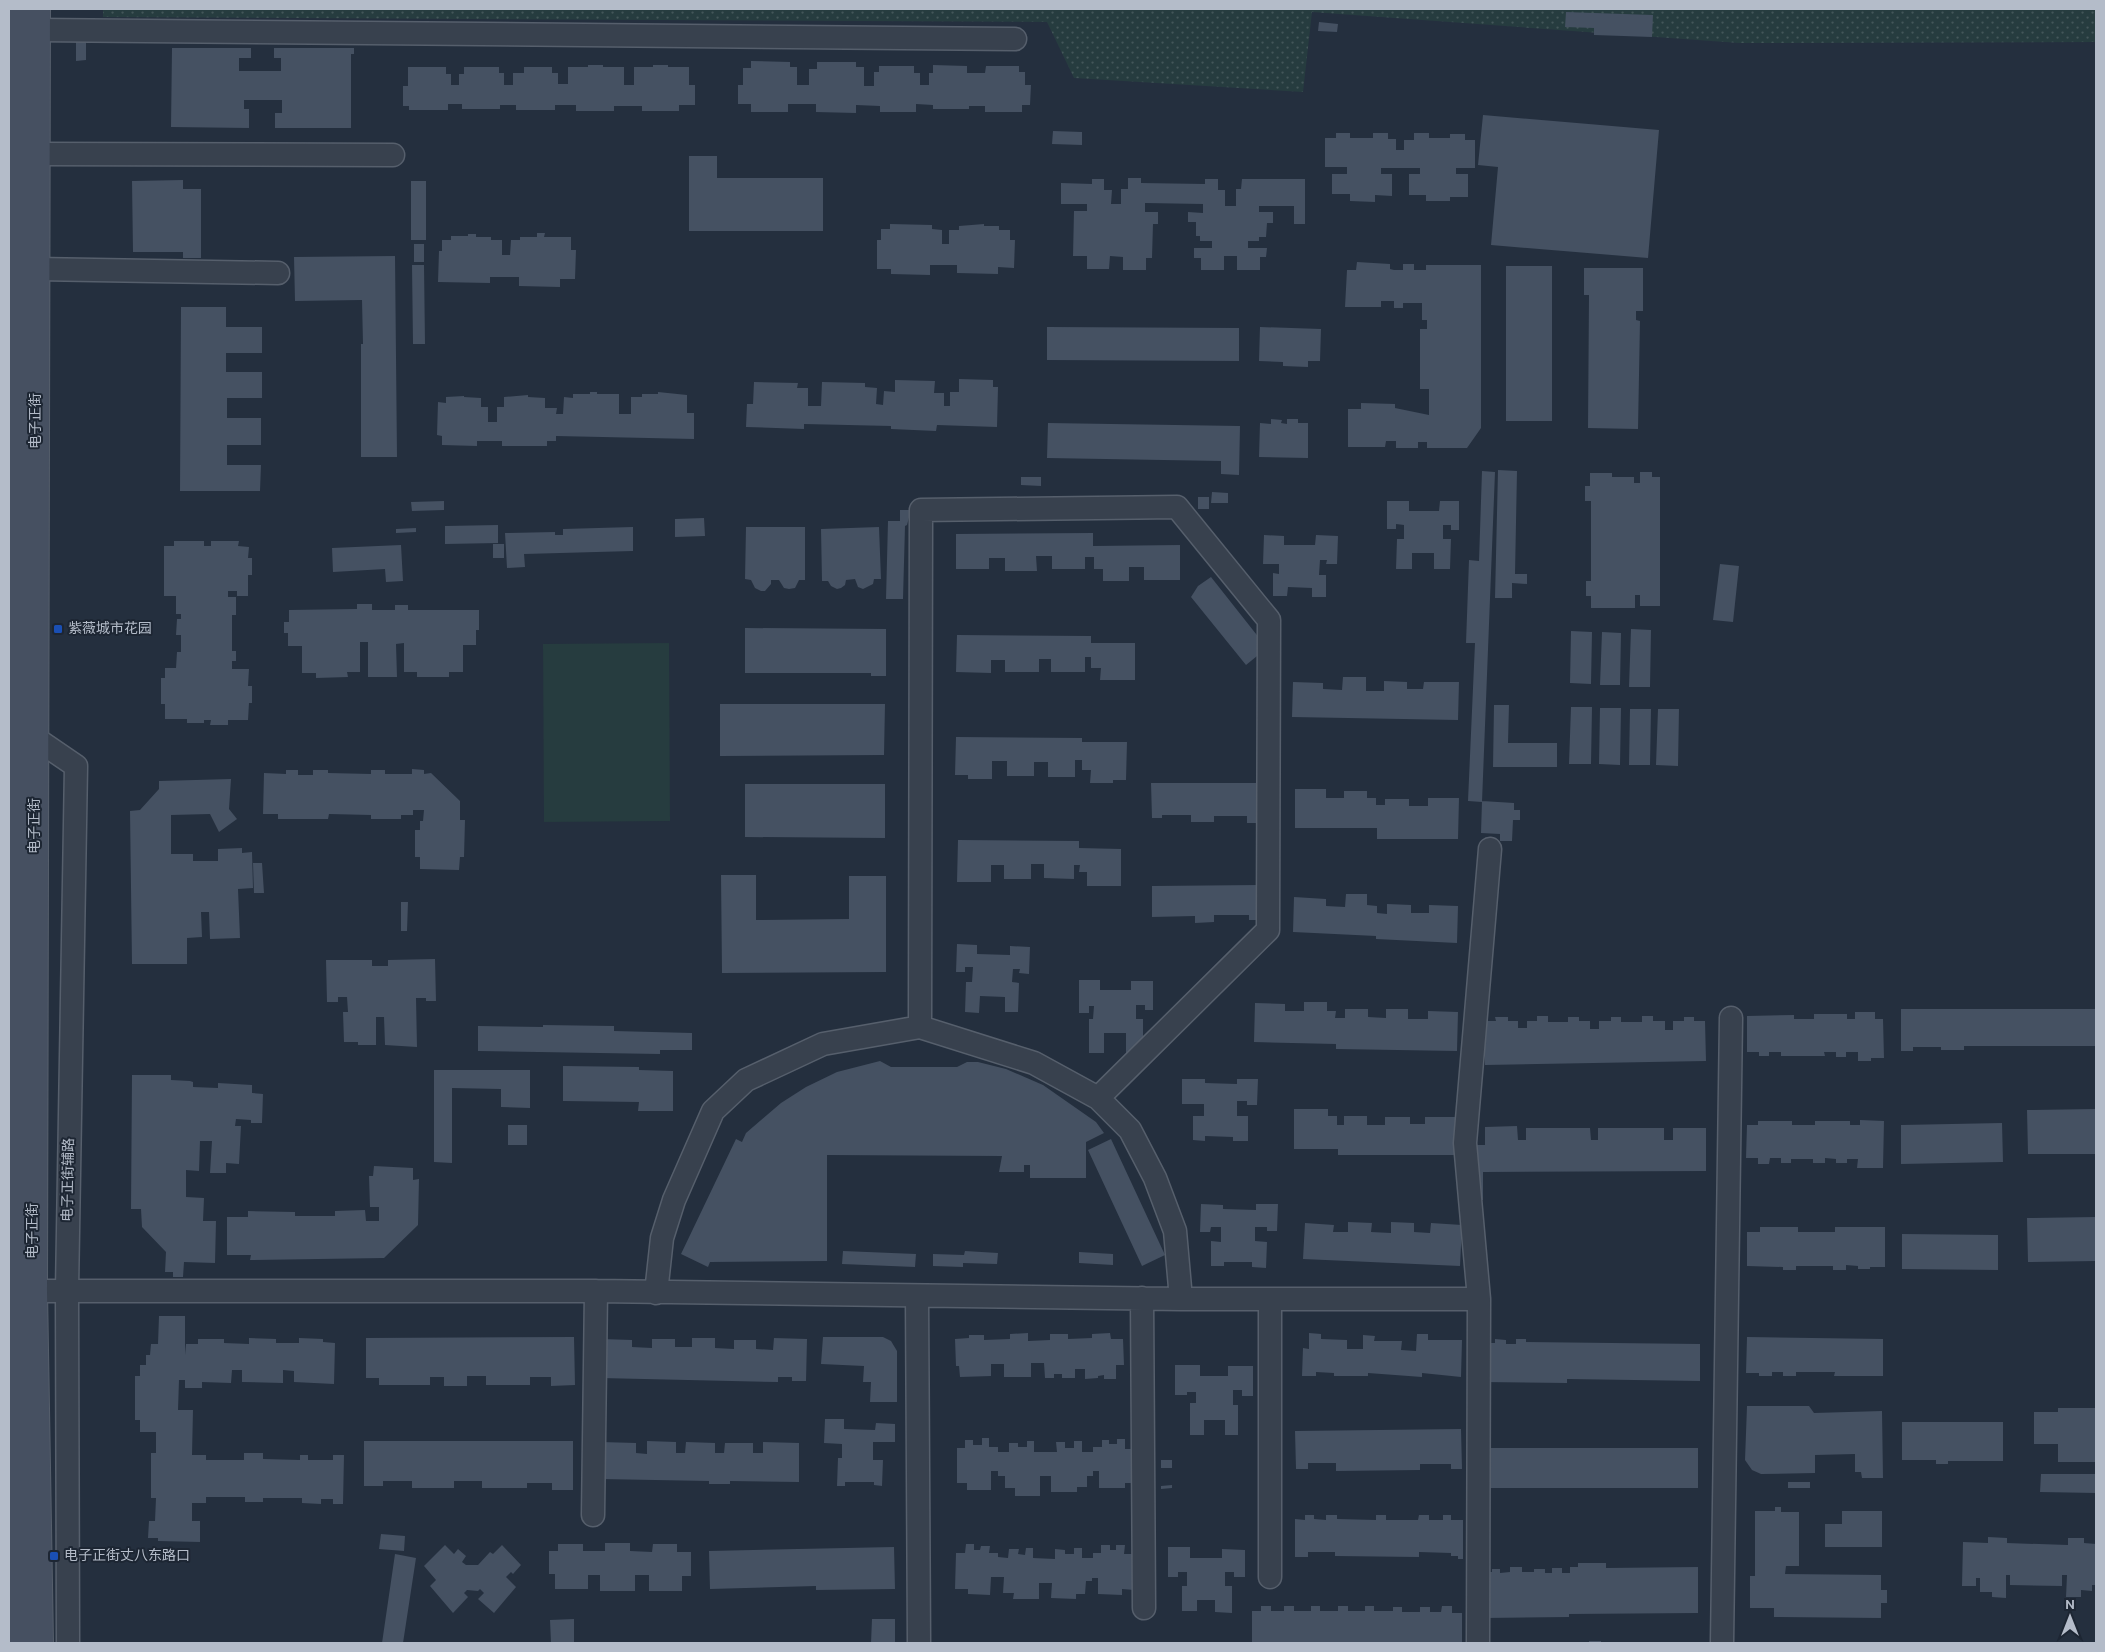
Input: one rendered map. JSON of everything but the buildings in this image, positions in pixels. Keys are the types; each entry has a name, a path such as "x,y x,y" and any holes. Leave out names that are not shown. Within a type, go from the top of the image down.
{"main road":[{"name":"电子正街","path":"13,9 19,545 22,1290 39,1643"},
{"name":"电子正街","path":"11,1643 10,1387 22,1290 35,738 19,545 36,269 36,19"}],"street":[{"path":"36,19 1015,39"},
{"path":"36,154 393,155"},
{"path":"36,269 278,273"},
{"path":"920,1027 921,510 1177,507 1269,620 1268,930 1098,1098"},
{"name":"电子正街辅路","path":"35,738 76,766 67,1290 68,1643"},
{"path":"1478,1643 1479,1299 1465,1143 1490,849"},
{"path":"1722,1643 1731,1018"},
{"path":"656,1293 662,1238 674,1200 713,1110 746,1080 823,1044 920,1027 1034,1063 1098,1098 1130,1130 1154,1178 1175,1231 1181,1299"},
{"path":"22,1290 596,1291 1181,1299 1479,1299"},
{"path":"593,1515 596,1291"},
{"path":"917,1296 919,1643"},
{"path":"1142,1298 1144,1608"},
{"path":"1270,1299 1270,1577"}],"green space":[{"path":"103,9 2096,9 2096,42 1739,43 1312,12 1303,92 1074,78 1047,22 103,17"},
{"path":"669,643 670,821 544,822 543,644"}],"place":[{"name":"紫薇城市花园","path":"58,629"},
{"name":"电子正街丈八东路口","path":"54,1556"}]}
